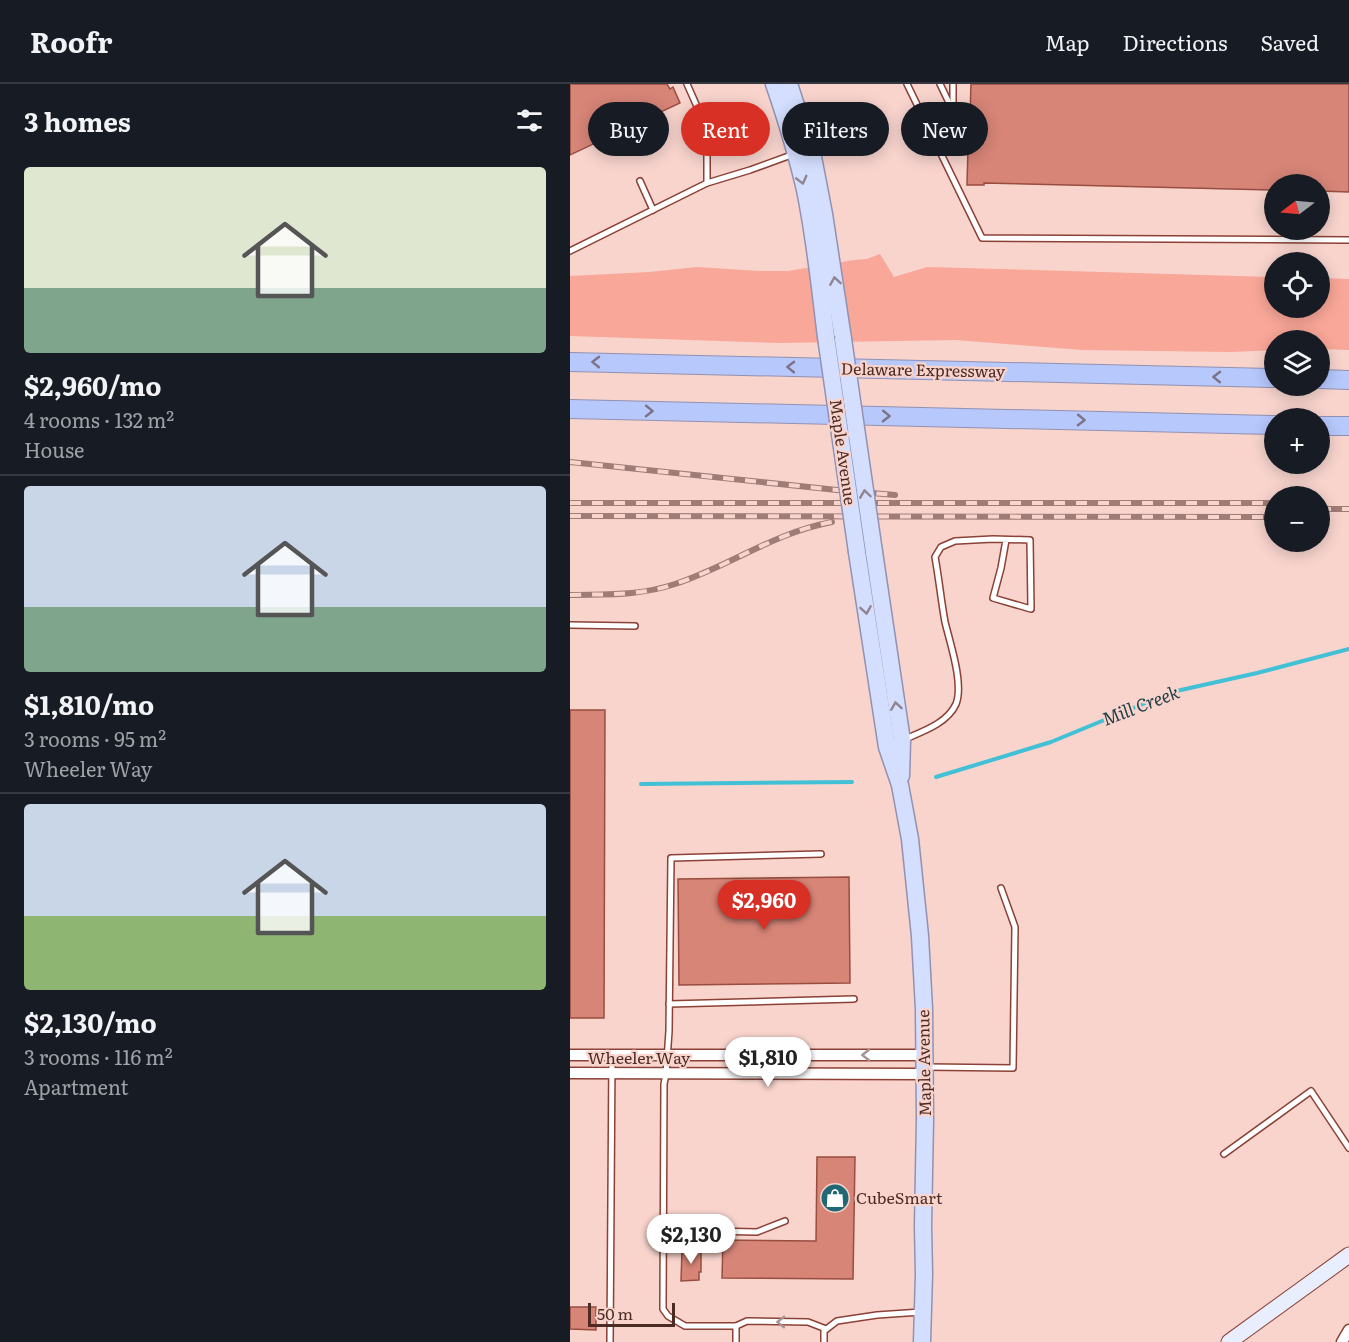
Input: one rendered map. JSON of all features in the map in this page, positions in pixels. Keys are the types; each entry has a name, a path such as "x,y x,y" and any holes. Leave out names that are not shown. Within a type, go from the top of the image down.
{"highway":[{"name":"Delaware Expressway","path":"570,362 1264,378"},
{"path":"1330,379 1349,380"},
{"path":"570,409 1264,425"},
{"path":"1330,426 1349,426"}],"main road":[{"name":"Maple Avenue","path":"774,84 782,110"},
{"name":"Maple Avenue","path":"789,84 813,157 824,214 843,339 887,747 900,785 910,839 919,926 924,1009 922,1342"},
{"name":"Maple Avenue","path":"796,156 805,191 826,337 902,741 900,785"},
{"path":"1229,1342 1349,1255"}],"street":[{"name":"Wheeler Way","path":"570,1055 668,1055 924,1065"},
{"name":"Wheeler Way","path":"570,1073 666,1074 924,1065"},
{"path":"1342,1342 1349,1330"}],"lane":[{"path":"687,84 703,120 707,141 707,183"},
{"path":"907,84 916,102"},
{"path":"940,84 949,102"},
{"path":"953,84 953,102"},
{"path":"570,251 707,183 787,156"},
{"path":"942,156 982,238 1349,240"},
{"path":"640,181 653,210"},
{"path":"902,741 943,719 955,705 959,691 935,557 941,547 955,541 1006,540 1030,540 1031,609 993,598 1006,540"},
{"path":"570,625 635,626"},
{"path":"821,854 671,858 668,1055 664,1084 663,1309 668,1316 685,1326 736,1326 747,1321 807,1322 826,1329"},
{"path":"924,1065 1013,1068 1015,927 1001,888"},
{"path":"669,1004 854,999"},
{"path":"610,1342 612,1055"},
{"path":"1224,1154 1311,1091 1349,1148"},
{"path":"663,1230 757,1232 785,1221"},
{"path":"824,1342 824,1331 837,1321 877,1315 923,1312"},
{"path":"736,1326 736,1342"}],"shaded area":[{"path":"880,254 894,277 927,267 1264,277 1264,318 1330,318 1330,278 1349,279 1349,350 1330,349 1330,330 1264,330 1264,350 1230,352 1082,350 956,340 778,343 570,336 570,276 697,267 788,271 867,259"}],"building":[{"path":"570,84 667,84 670,89 673,87 680,103 669,108 669,102 588,102 588,146 570,155"},
{"path":"971,84 1349,84 1349,192 1330,191 1330,174 1264,174 1264,190 984,183 984,185 967,185 968,156 988,156 988,102 970,102"},
{"path":"570,710 605,710 604,1018 570,1018"},
{"path":"849,877 850,983 679,985 678,879"},
{"name":"CubeSmart","path":"817,1157 855,1157 853,1279 722,1278 723,1240 816,1241"},
{"path":"682,1250 701,1250 699,1280 681,1281"},
{"path":"570,1307 596,1307 596,1330 570,1329"}],"waterway":[{"name":"Mill Creek","path":"936,777 1051,742 1172,692 1349,649"},
{"name":"Mill Creek","path":"641,784 852,782"}],"railway":[{"path":"570,462 895,495"},
{"path":"570,503 1264,503"},
{"path":"1330,509 1349,509"},
{"path":"570,516 1264,517"},
{"path":"570,595 623,594 662,588 695,577 790,534 832,522"}],"place":[{"name":"CubeSmart","path":"835,1198"}]}
